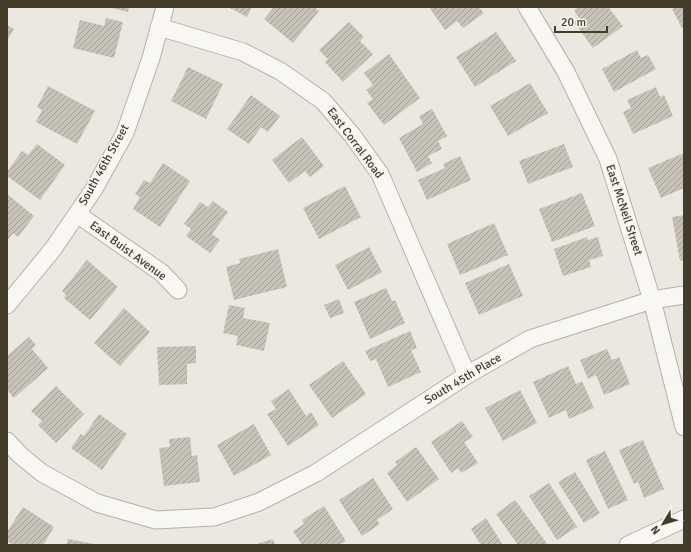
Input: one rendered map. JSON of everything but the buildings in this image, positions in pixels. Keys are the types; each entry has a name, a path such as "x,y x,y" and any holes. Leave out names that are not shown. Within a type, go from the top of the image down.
{"street":[{"name":"South 46th Street","path":"7,304 53,249 94,189 125,133 151,58 165,7"},
{"name":"East McNeil Street","path":"527,7 566,72 608,160 652,300 684,427"},
{"name":"East Corral Road","path":"160,27 243,52 280,71 323,101 352,136 380,174 467,375"},
{"name":"East Buist Avenue","path":"77,214 162,273 178,290"},
{"name":"South 45th Place","path":"7,441 20,455 42,473 97,503 156,520 214,517 259,502 316,473 467,375 530,339 652,300 684,295"},
{"path":"628,545 684,519"}]}
